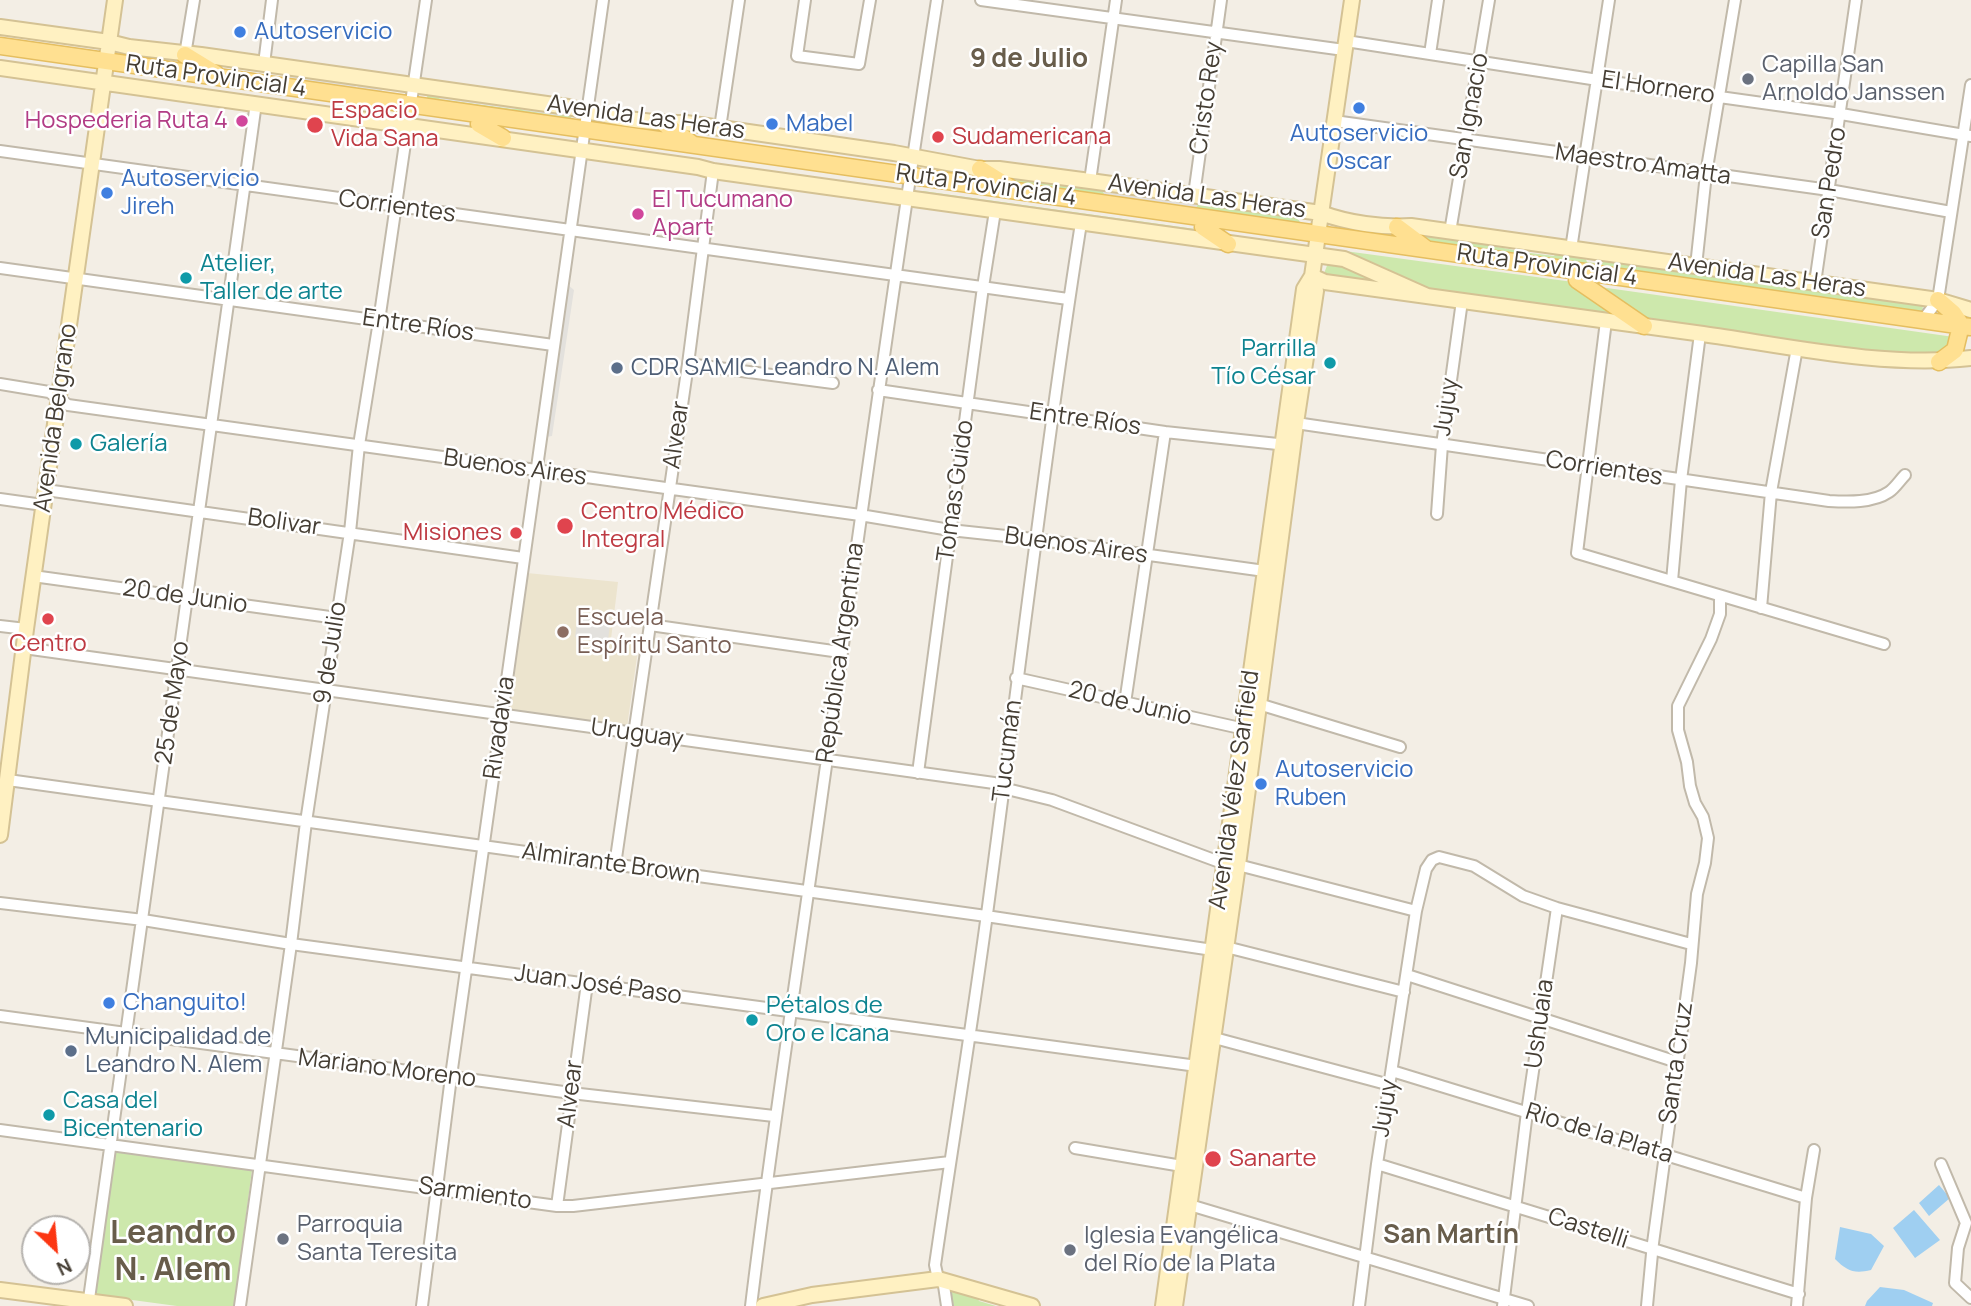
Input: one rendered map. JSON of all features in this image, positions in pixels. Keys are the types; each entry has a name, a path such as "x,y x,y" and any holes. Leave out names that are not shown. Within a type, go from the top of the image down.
{"main road":[{"name":"Avenida Belgrano","path":"0,835 6,771 115,0"},
{"name":"Avenida Vélez Sarfield","path":"1163,1306 1183,1203 1208,1036 1271,571 1304,289 1312,276 1352,0"},
{"name":"Avenida Las Heras","path":"0,27 413,85 665,124 720,128 912,156 980,169 999,169 1194,195 1321,213 1350,221 1397,227 1411,226 1938,300 1971,310"},
{"name":"Ruta Provincial 4","path":"0,46 105,71 221,78 408,114 1317,244 1966,331"},
{"path":"185,55 221,78"},
{"name":"Ruta Provincial 4","path":"0,57 582,139 694,145 908,186 1014,191 1317,244 1427,250 1923,320 1966,331"},
{"name":"Avenida Las Heras","path":"0,68 105,71 256,103 408,114 503,138 582,139 713,171 908,186 995,211 1228,244 1317,244 1427,296"},
{"path":"479,124 503,138"},
{"path":"665,124 694,145"},
{"path":"980,169 1014,191"},
{"path":"1203,227 1228,244"},
{"path":"1397,227 1427,250"},
{"path":"1312,276 1325,282 1797,348 1901,360 1939,362 1971,358"},
{"path":"1577,280 1644,326"},
{"path":"1938,300 1953,313 1966,331 1955,350 1939,362"},
{"name":"Avenida Vélez Sarfield","path":"1175,1306 1183,1203 1182,1166 1197,1066 1208,1036"},
{"path":"762,1306 811,1301 940,1279 1032,1306"},
{"path":"0,1290 88,1304 125,1306"}],"street":[{"path":"185,55 194,0"},
{"path":"264,64 272,0"},
{"name":"9 de Julio","path":"240,1306 306,821 350,532 359,445 426,0"},
{"path":"586,111 603,0"},
{"path":"720,128 739,0"},
{"path":"805,0 797,56 859,64 870,0"},
{"name":"República Argentina","path":"751,1306 774,1116 827,761 840,652 894,274 937,0"},
{"path":"981,0 1114,19 1345,45"},
{"path":"1090,181 1116,0"},
{"name":"Cristo Rey","path":"1194,195 1221,0"},
{"path":"1430,54 1438,0"},
{"name":"San Ignacio","path":"1450,232 1489,0"},
{"path":"1571,249 1609,0"},
{"path":"1696,266 1706,174 1735,0"},
{"name":"San Pedro","path":"1815,283 1856,0"},
{"name":"El Hornero","path":"1345,45 1480,61 1968,135"},
{"path":"1923,320 1938,300 1951,212 1968,135 1971,85"},
{"name":"25 de Mayo","path":"88,1304 256,103"},
{"name":"Rivadavia","path":"422,1306 435,1189 586,111"},
{"name":"Maestro Amatta","path":"1334,121 1829,190 1951,212"},
{"path":"0,151 92,163"},
{"name":"Corrientes","path":"92,163 1068,299"},
{"name":"Alvear","path":"615,865 688,364 713,171"},
{"name":"Tomas Guido","path":"918,773 995,211"},
{"name":"Tucumán","path":"947,1306 935,1265 970,1034 1034,538 1054,417 1068,299 1082,223"},
{"name":"Entre Ríos","path":"0,268 553,345"},
{"name":"Jujuy","path":"1437,513 1442,445 1462,301"},
{"path":"1605,321 1577,553 1884,644"},
{"path":"1672,581 1681,480 1700,334"},
{"path":"1762,608 1771,492 1797,348"},
{"path":"688,364 833,383"},
{"name":"Buenos Aires","path":"0,384 49,392 68,405 860,515 950,530 1034,538 1271,571"},
{"name":"Entre Ríos","path":"878,390 1165,432 1287,445"},
{"name":"Corrientes","path":"1290,423 1829,501 1849,502 1875,498 1889,491 1905,475"},
{"path":"1125,703 1165,432"},
{"name":"Bolivar","path":"46,490 523,558"},
{"path":"0,499 43,505"},
{"name":"20 de Junio","path":"33,576 337,618"},
{"name":"Santa Cruz","path":"1647,1306 1691,963 1697,894 1708,838 1703,817 1690,786 1678,730 1678,706 1711,639 1720,614 1720,596"},
{"path":"650,625 840,652"},
{"path":"0,626 26,629"},
{"name":"Uruguay","path":"24,649 176,668 1003,786 1052,800 1231,864 1416,911"},
{"name":"20 de Junio","path":"1016,678 1249,731"},
{"path":"1253,703 1400,747"},
{"name":"Almirante Brown","path":"6,771 159,802 1219,948 1404,992"},
{"name":"Jujuy","path":"1359,1306 1377,1164 1416,911 1426,869 1432,860 1439,857 1474,866 1523,896 1557,908"},
{"name":"Juan José Paso","path":"0,903 143,920 291,944 1197,1066"},
{"path":"1557,908 1691,944"},
{"name":"Ushuaia","path":"1504,1302 1514,1206 1557,908"},
{"path":"1407,975 1677,1062"},
{"name":"Alvear","path":"557,1206 587,983"},
{"name":"Mariano Moreno","path":"0,1016 275,1055 774,1116"},
{"path":"1208,1036 1390,1085"},
{"name":"Rio de la Plata","path":"1392,1071 1806,1198"},
{"name":"Sarmiento","path":"0,1130 557,1206 950,1163"},
{"path":"1075,1148 1182,1166"},
{"path":"1798,1300 1806,1198 1814,1150"},
{"name":"Castelli","path":"1377,1164 1653,1249 1798,1300"},
{"path":"1941,1164 1965,1223 1958,1248 1955,1283 1971,1298"},
{"path":"1183,1203 1504,1302 1528,1306"}],"shaded area":[{"path":"285,72 385,85 381,92 358,89 357,83 355,89 288,79"},
{"path":"438,94 563,112 559,116 522,110 519,106 515,109 440,99"},
{"path":"1102,190 1199,203 1195,209 1106,197"},
{"path":"567,284 574,290 552,436 546,437"},
{"path":"527,573 618,582 611,639 639,643 627,727 510,712"},
{"path":"578,613 611,617 608,640 575,637"}],"green space":[{"path":"428,94 438,94 440,99 514,109 519,106 569,113 572,119 571,122 426,100"},
{"path":"1000,175 1102,190 1106,197 1194,209 1199,203 1296,216 1300,222 1299,224 1015,187"},
{"path":"923,191 1195,229 1209,234 920,194"},
{"path":"1410,230 1519,251 1522,246 1522,252 1554,256 1557,251 1584,255 1587,262 1602,264 1605,258 1921,304 1923,308 1920,313 1431,247"},
{"path":"1345,251 1573,282 1626,317 1443,294 1345,254"},
{"path":"1328,263 1344,264 1397,285 1323,276"},
{"path":"1600,287 1954,337 1944,351 1914,358 1651,323"},
{"path":"114,1151 252,1170 234,1306 177,1306 95,1295"},
{"path":"953,1289 976,1294 979,1301 996,1306 954,1306 951,1294"}],"water":[{"path":"1939,1185 1950,1198 1929,1216 1919,1203"},
{"path":"1914,1210 1940,1240 1915,1258 1893,1228"},
{"path":"1840,1227 1871,1234 1884,1246 1871,1270 1851,1271 1835,1259"},
{"path":"1880,1287 1904,1290 1933,1303 1932,1306 1865,1306"}],"place":[{"name":"Autoservicio","path":"240,32"},
{"name":"Capilla San Arnoldo Janssen","path":"1748,79"},
{"name":"Autoservicio Oscar","path":"1359,108"},
{"name":"Hospederia Ruta 4","path":"242,121"},
{"name":"Mabel","path":"772,124"},
{"name":"Espacio Vida Sana","path":"315,125"},
{"name":"Sudamericana","path":"938,137"},
{"name":"Autoservicio Jireh","path":"107,193"},
{"name":"El Tucumano Apart","path":"638,214"},
{"name":"Atelier, Taller de arte","path":"186,278"},
{"name":"Parrilla Tío César","path":"1330,363"},
{"name":"CDR SAMIC Leandro N. Alem","path":"617,368"},
{"name":"Galería","path":"76,444"},
{"name":"Centro Médico Integral","path":"565,526"},
{"name":"Misiones","path":"516,533"},
{"name":"Centro","path":"48,619"},
{"name":"Escuela Espíritu Santo","path":"563,632"},
{"name":"Autoservicio Ruben","path":"1261,784"},
{"name":"Changuito!","path":"109,1003"},
{"name":"Pétalos de Oro e Icana","path":"752,1020"},
{"name":"Municipalidad de Leandro N. Alem","path":"71,1051"},
{"name":"Casa del Bicentenario","path":"49,1115"},
{"name":"Sanarte","path":"1213,1159"},
{"name":"Parroquia Santa Teresita","path":"283,1239"},
{"name":"Iglesia Evangélica del Río de la Plata","path":"1070,1250"}],"district":[{"name":"9 de Julio","path":"1029,60"},
{"name":"San Martín","path":"1451,1236"},
{"name":"Leandro N. Alem","path":"173,1252"}]}
